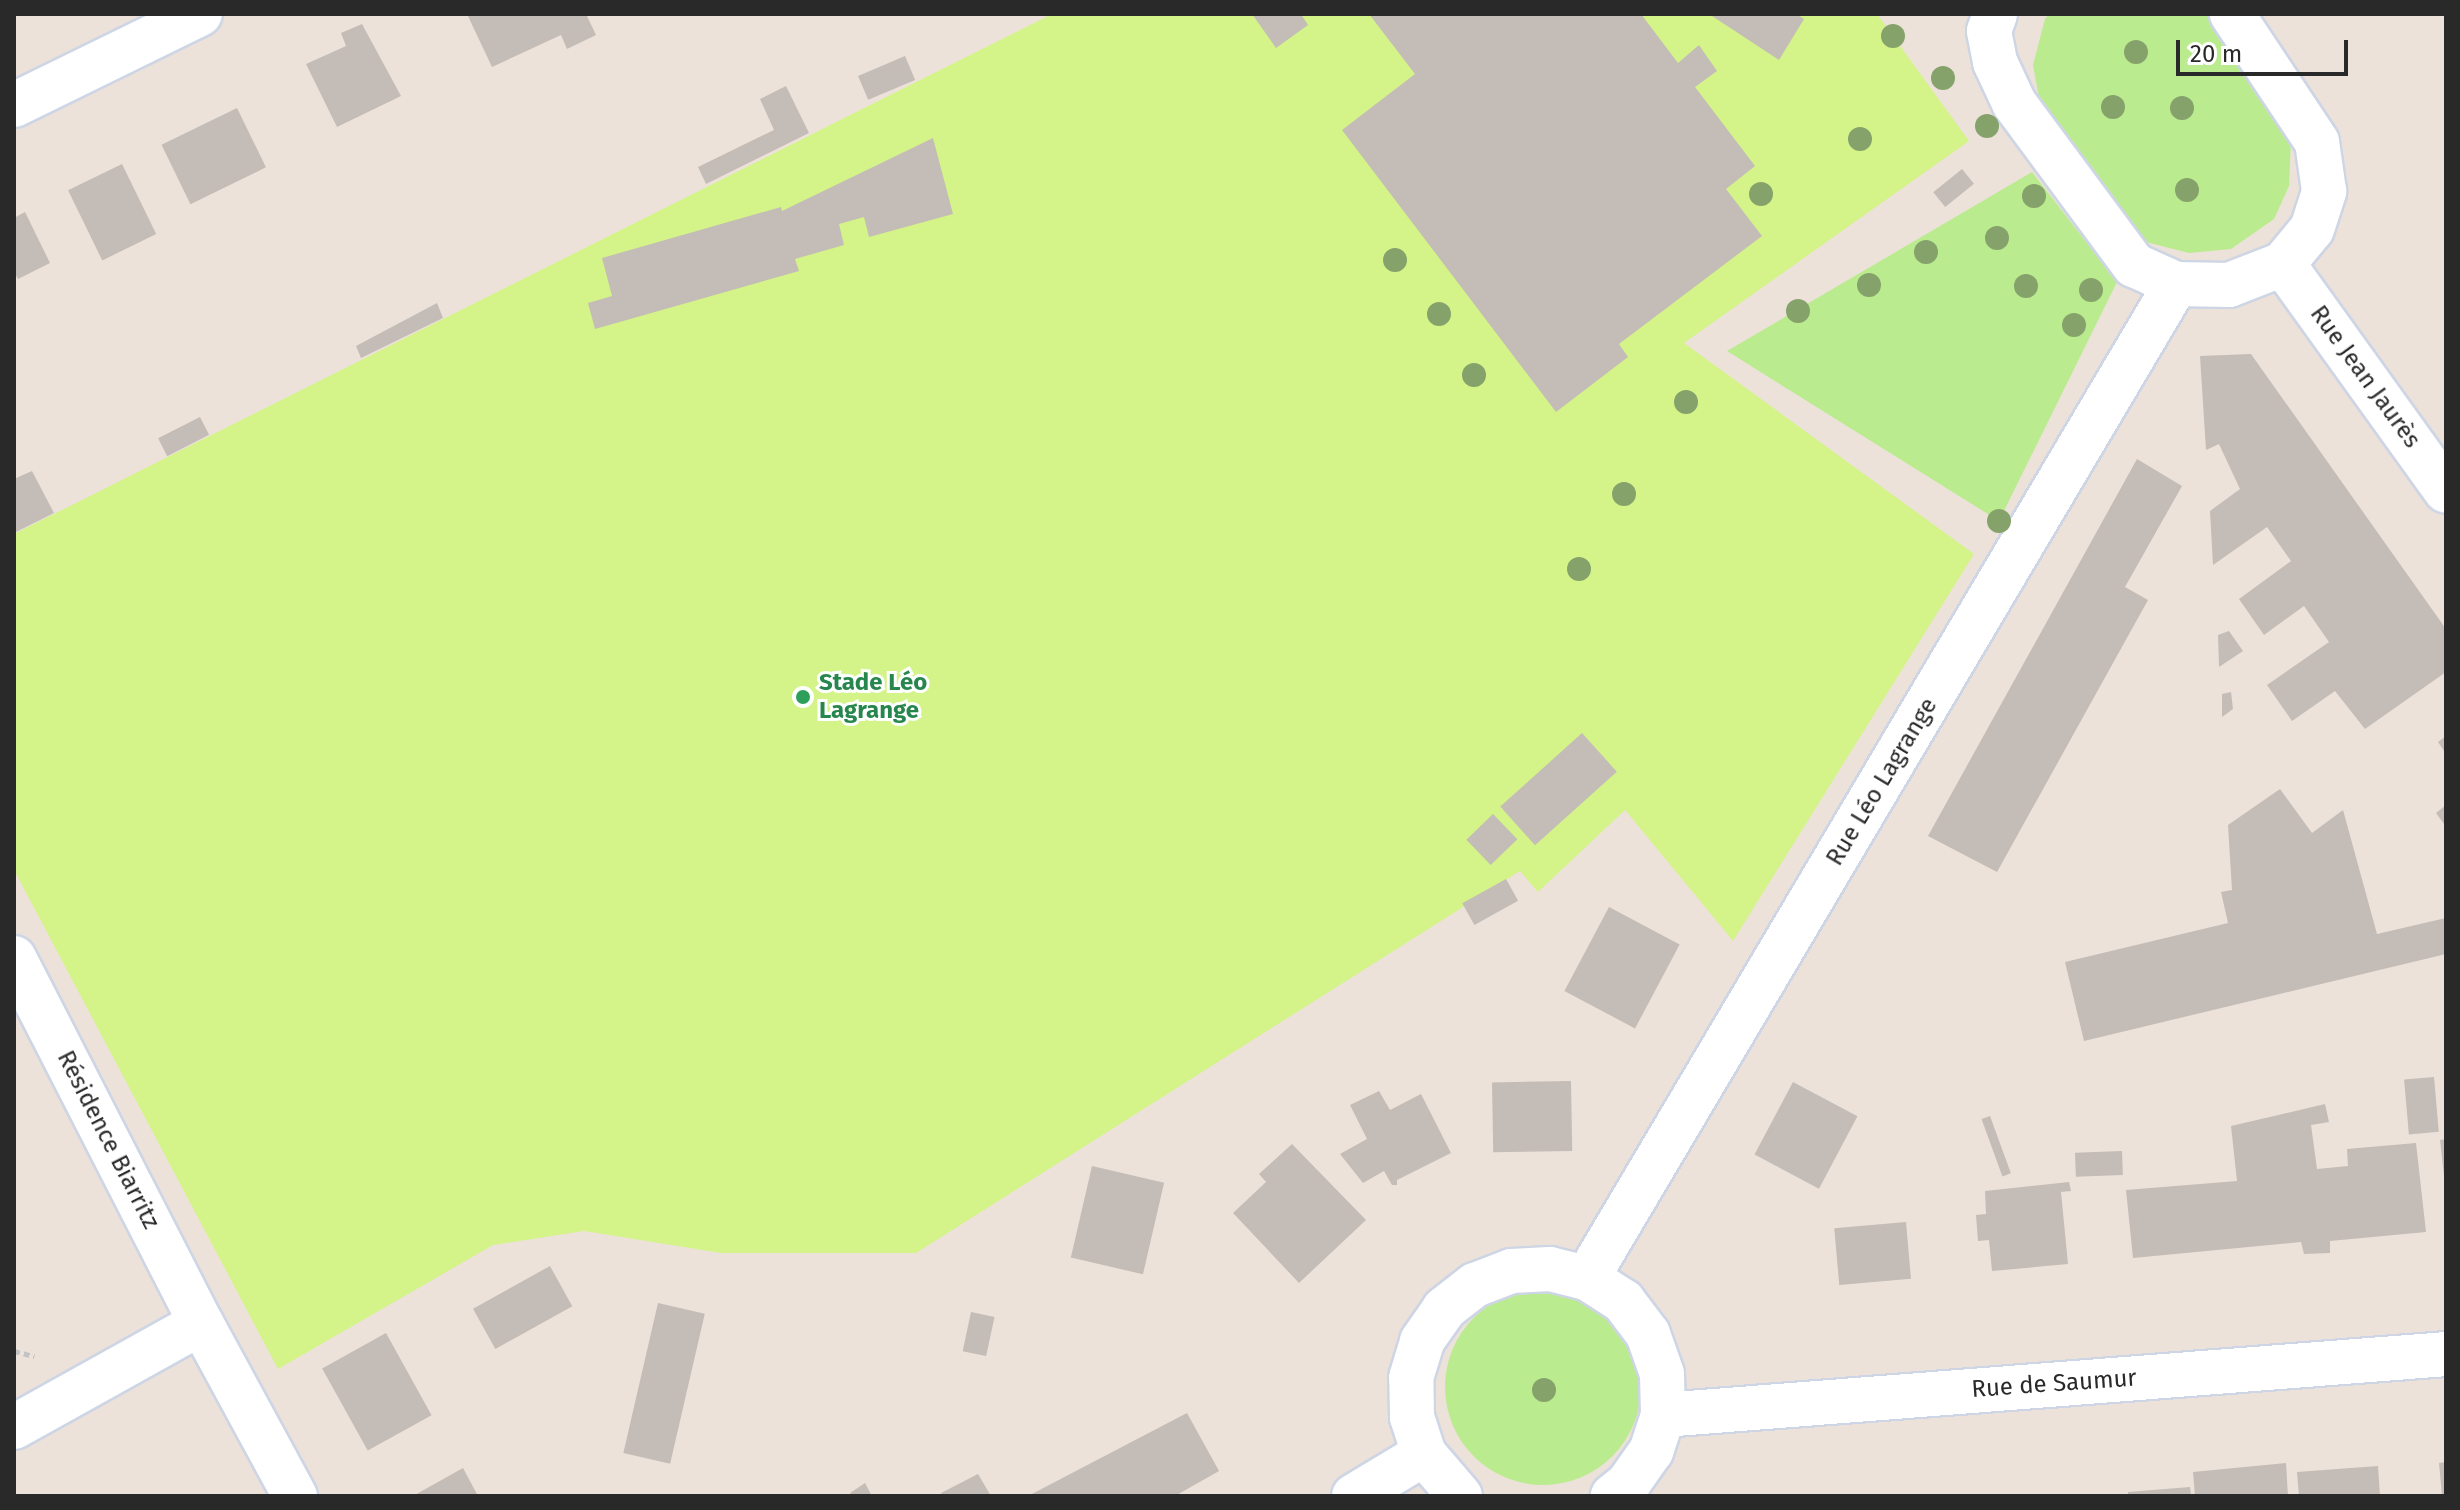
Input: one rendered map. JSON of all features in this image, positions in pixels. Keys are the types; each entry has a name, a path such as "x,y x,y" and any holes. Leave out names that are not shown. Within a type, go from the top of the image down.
{"street":[{"path":"14,105 200,14"},
{"path":"1983,20 1995,62 2014,103 2134,265 2176,284 2229,285 2283,264 2312,229 2324,191 2317,142 2232,14"},
{"name":"Rue Jean Jaurès","path":"2283,264 2446,491"},
{"name":"Rue Léo Lagrange","path":"1587,1278 2176,284"},
{"name":"Résidence Biarritz","path":"14,958 201,1323 295,1496"},
{"path":"1460,1496 1424,1454 1412,1417 1411,1378 1422,1341 1444,1309 1475,1285 1511,1271 1550,1269 1587,1278 1623,1301 1648,1334 1662,1374 1663,1415 1651,1451 1629,1483 1613,1496"},
{"path":"14,1427 201,1323"},
{"name":"Rue de Saumur","path":"1663,1415 2446,1354"},
{"path":"1354,1496 1424,1454"}],"green space":[{"path":"1052,14 1877,14 1969,141 1684,343 1974,554 1733,941 1625,810 1538,892 1520,871 916,1253 721,1253 584,1231 493,1245 278,1369 14,870 14,534"},
{"path":"2049,14 2209,14 2291,141 2289,186 2274,219 2231,249 2189,253 2146,242 2040,103 2033,65"},
{"path":"2032,172 2117,282 1999,521 1727,351"},
{"path":"1543,1289 1580,1297 1612,1318 1633,1350 1641,1387 1633,1424 1612,1456 1580,1477 1543,1485 1506,1477 1474,1456 1453,1424 1445,1387 1453,1350 1474,1318 1506,1297"}],"building":[{"path":"467,14 586,14 596,35 567,49 561,35 492,67"},
{"path":"1252,14 1301,14 1308,25 1276,48"},
{"path":"1369,14 1641,14 1678,63 1699,45 1717,71 1695,87 1755,166 1726,189 1762,236 1619,344 1628,357 1556,412 1342,130 1415,74"},
{"path":"1709,14 1796,14 1804,19 1779,60"},
{"path":"362,24 401,96 337,127 306,64 346,46 341,33"},
{"path":"905,56 915,80 868,100 858,76"},
{"path":"786,86 809,133 706,184 698,167 774,130 760,99"},
{"path":"237,108 266,167 190,204 162,145"},
{"path":"933,138 953,214 869,237 864,217 839,224 844,245 795,259 799,271 595,329 588,303 612,296 602,258 781,207 782,211"},
{"path":"122,164 156,234 102,260 68,190"},
{"path":"1962,169 1974,184 1945,207 1933,192"},
{"path":"25,212 50,263 18,279 14,272 14,218"},
{"path":"437,303 443,318 361,358 356,346"},
{"path":"2251,354 2446,629 2446,672 2365,729 2335,691 2292,721 2267,685 2329,642 2304,606 2264,635 2239,599 2291,561 2267,527 2213,565 2210,511 2240,489 2219,444 2206,450 2200,356"},
{"path":"200,417 209,435 167,456 158,438"},
{"path":"2137,459 2182,486 2125,587 2148,600 1997,872 1928,836"},
{"path":"32,471 54,513 14,533 14,479"},
{"path":"2229,631 2243,651 2219,667 2218,635"},
{"path":"2231,692 2233,709 2222,717 2222,694"},
{"path":"1582,733 1617,772 1535,845 1500,807"},
{"path":"2446,736 2446,754 2438,742"},
{"path":"2280,789 2312,833 2343,810 2377,934 2446,918 2446,954 2084,1041 2065,962 2228,923 2221,892 2232,890 2228,825"},
{"path":"2446,805 2446,823 2444,824 2436,813"},
{"path":"1493,814 1517,839 1491,865 1466,840"},
{"path":"1506,879 1518,901 1474,925 1462,903"},
{"path":"1609,907 1680,945 1635,1028 1564,991"},
{"path":"2434,1077 2439,1132 2409,1134 2404,1080"},
{"path":"1571,1081 1572,1151 1493,1152 1492,1082"},
{"path":"1793,1082 1857,1116 1819,1189 1755,1154"},
{"path":"1379,1091 1390,1110 1421,1094 1451,1153 1397,1180 1397,1185 1392,1185 1384,1171 1363,1183 1340,1154 1367,1139 1350,1105"},
{"path":"2325,1104 2329,1122 2311,1125 2317,1169 2348,1166 2347,1149 2416,1143 2426,1232 2330,1241 2330,1253 2304,1254 2301,1242 2133,1258 2126,1190 2237,1181 2231,1126"},
{"path":"1990,1116 2011,1173 2002,1176 1982,1119"},
{"path":"2446,1139 2446,1176 2444,1176 2440,1140"},
{"path":"1292,1144 1366,1220 1299,1283 1233,1213 1266,1182 1259,1174"},
{"path":"2122,1151 2123,1175 2076,1177 2075,1153"},
{"path":"1092,1166 1164,1183 1143,1274 1071,1258"},
{"path":"2069,1182 2071,1191 2061,1192 2068,1264 1992,1271 1989,1240 1978,1241 1976,1215 1986,1214 1985,1191"},
{"path":"1906,1222 1911,1279 1839,1285 1834,1228"},
{"path":"550,1266 572,1306 495,1349 473,1309"},
{"path":"658,1303 705,1314 670,1464 623,1453"},
{"path":"971,1312 994,1317 986,1356 963,1351"},
{"path":"386,1333 432,1415 368,1451 322,1368"},
{"path":"1187,1413 1219,1471 1175,1496 1028,1496"},
{"path":"2446,1462 2446,1496 2442,1496 2439,1463"},
{"path":"2286,1463 2288,1496 2195,1496 2193,1472"},
{"path":"2378,1466 2380,1496 2299,1496 2297,1472"},
{"path":"463,1468 478,1496 413,1496"},
{"path":"978,1474 991,1496 942,1496 941,1493"},
{"path":"865,1483 872,1496 852,1496 850,1493"},
{"path":"2190,1487 2191,1496 2128,1496 2128,1492"}],"place":[{"name":"Stade Léo Lagrange","path":"803,697"}]}
